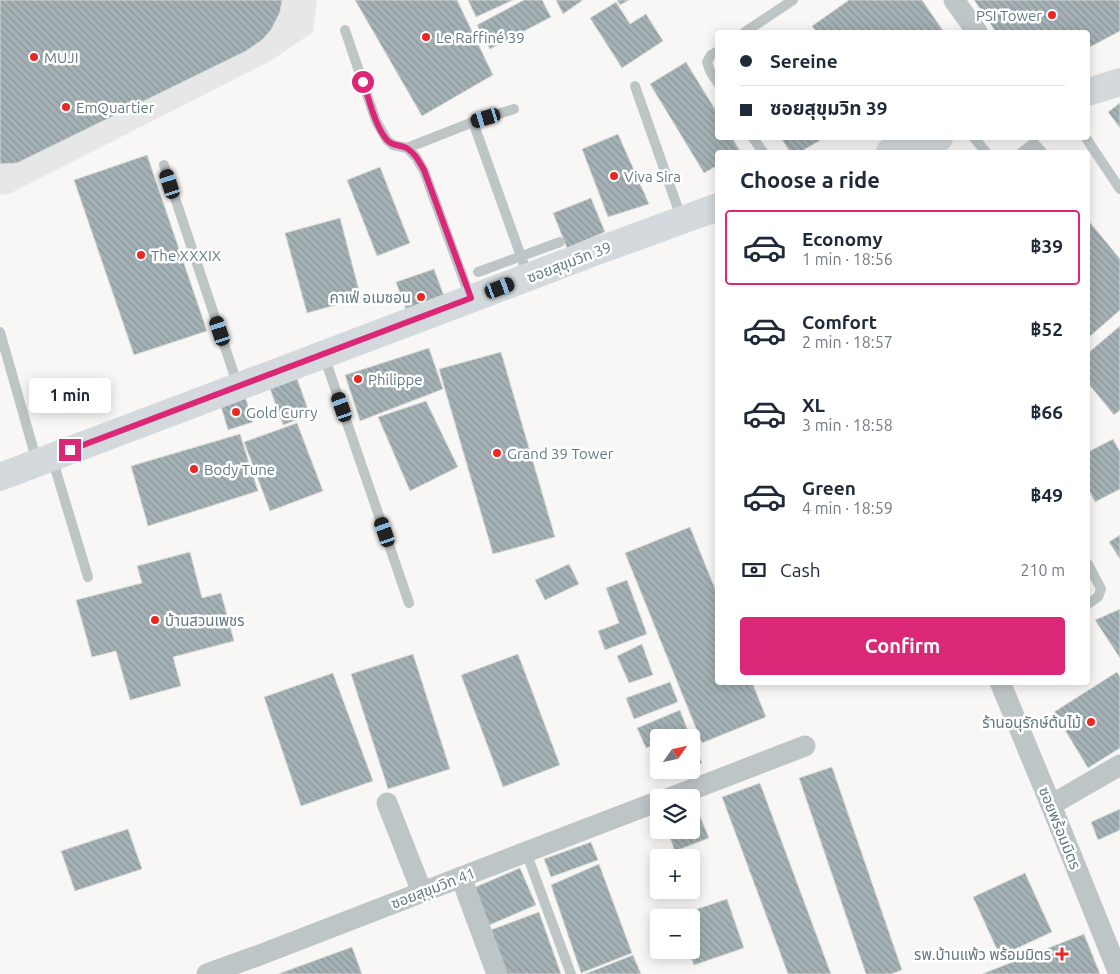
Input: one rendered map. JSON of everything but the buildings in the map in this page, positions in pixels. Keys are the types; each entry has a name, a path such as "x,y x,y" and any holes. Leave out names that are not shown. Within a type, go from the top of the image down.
{"street":[{"path":"954,0 976,30"},
{"path":"1090,91 1120,82"},
{"path":"897,150 932,140"},
{"name":"ซอยสุขุมวิท 39","path":"0,477 471,298 525,267 682,220 715,208"},
{"name":"ซอยพร้อมมิตร","path":"1001,685 1119,974"},
{"path":"693,789 805,746"},
{"path":"1051,805 1120,766"},
{"path":"387,803 422,892"},
{"name":"ซอยสุขุมวิท 41","path":"206,974 650,805"},
{"path":"461,877 497,974"}],"lane":[{"path":"747,30 793,0"},
{"path":"345,30 376,121 387,140 407,148 416,157 424,170 471,298"},
{"path":"715,53 711,55 707,62 715,80"},
{"path":"635,86 682,220"},
{"path":"407,148 473,122 514,109"},
{"path":"473,122 525,267"},
{"path":"976,140 984,150"},
{"path":"1087,140 1120,189"},
{"path":"1025,150 1034,143 1040,150"},
{"path":"164,165 238,387"},
{"path":"478,272 525,267 560,242"},
{"path":"0,332 44,460 88,577"},
{"path":"324,354 409,603"},
{"path":"1090,568 1101,589 1098,597 1090,603"},
{"path":"526,852 571,974"}],"shaded area":[{"name":"EmQuartier","path":"0,0 317,0 313,32 272,60 7,195 0,194"}],"place":[{"name":"PSI Tower","path":"1052,15"},
{"name":"Le Raffiné 39","path":"426,37"},
{"name":"MUJI","path":"34,57"},
{"name":"EmQuartier","path":"66,107"},
{"name":"Viva Sira","path":"614,176"},
{"name":"The XXXIX","path":"141,255"},
{"name":"คาเฟ่ อเมซอน","path":"421,297"},
{"name":"Philippe","path":"358,379"},
{"name":"Gold Curry","path":"236,412"},
{"name":"Grand 39 Tower","path":"497,453"},
{"name":"Body Tune","path":"194,469"},
{"name":"บ้านสวนเพชร","path":"155,620"},
{"name":"ร้านอนุรักษ์ต้นไม้","path":"1091,722"},
{"name":"รพ.บ้านแพ้ว พร้อมมิตร","path":"1062,954"}],"route":[{"path":"70,450 471,298 424,170 416,157 407,148 387,140 376,121 363,82"}]}
